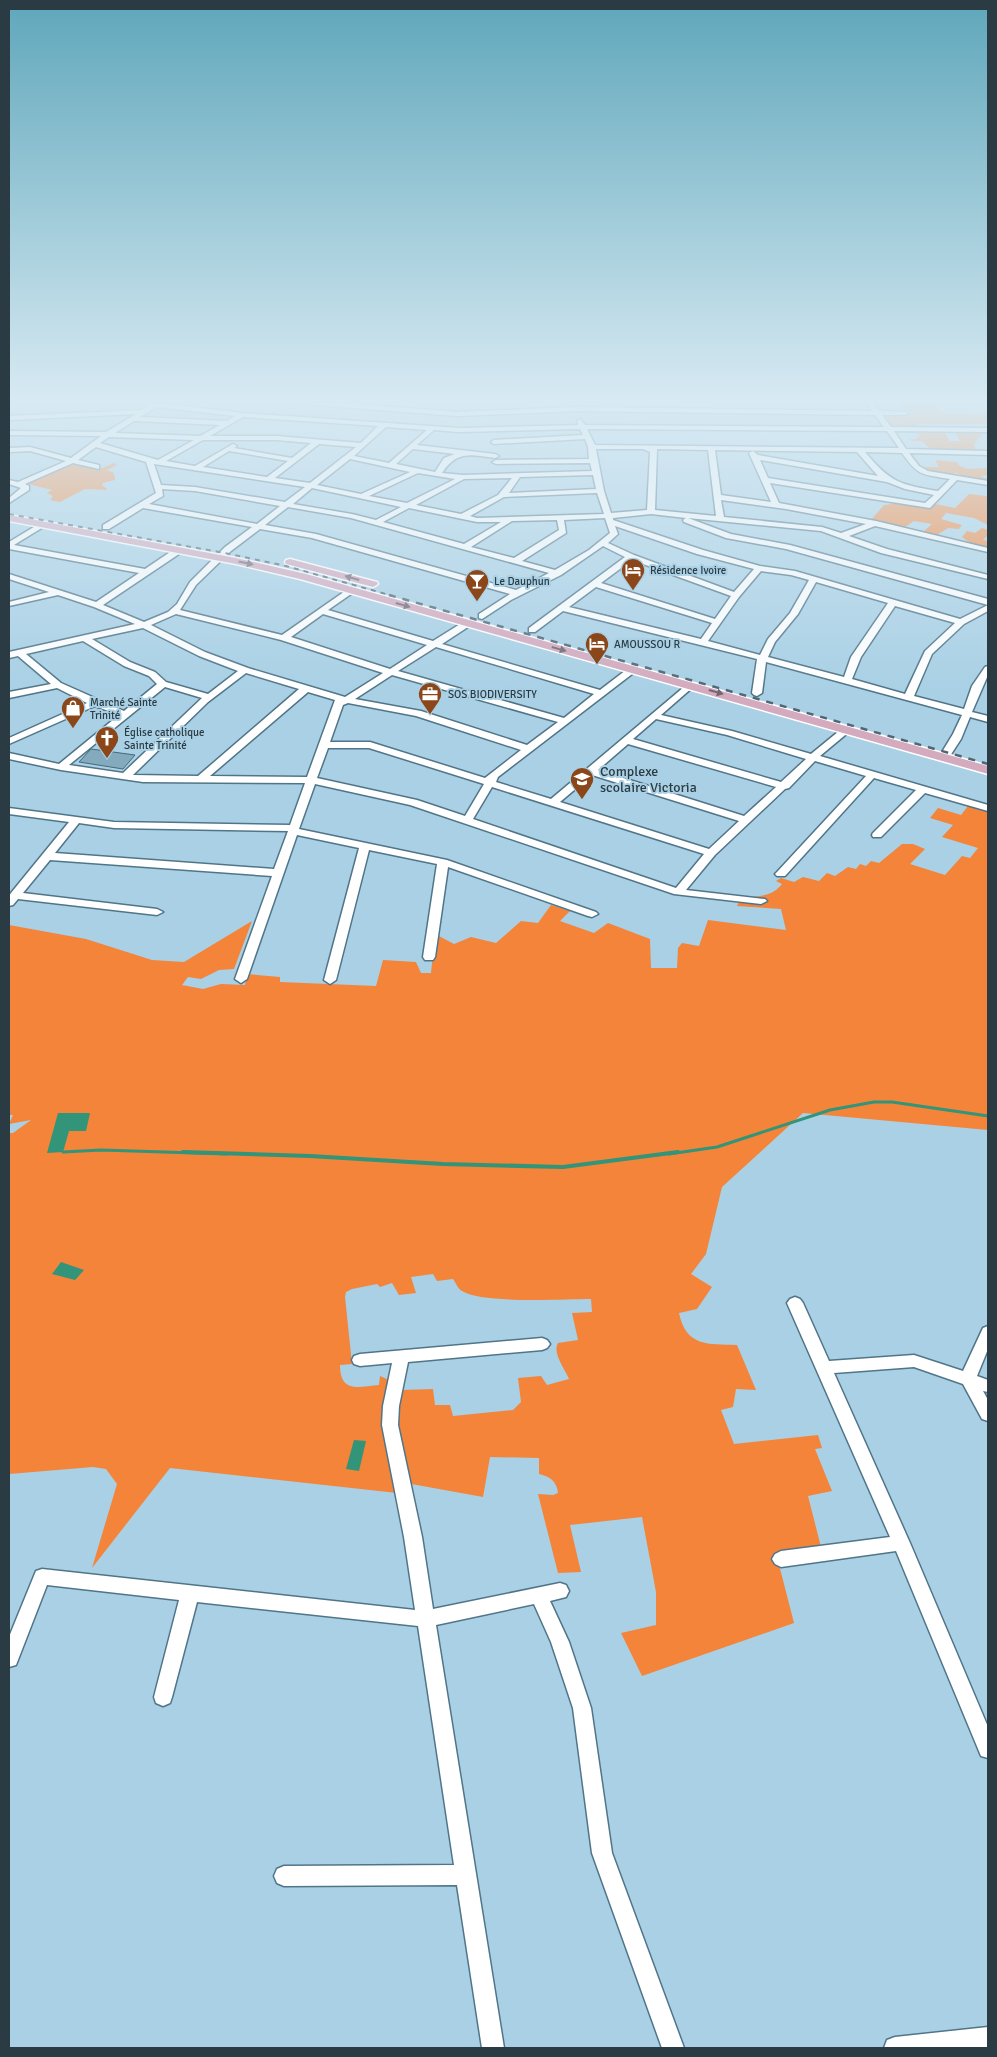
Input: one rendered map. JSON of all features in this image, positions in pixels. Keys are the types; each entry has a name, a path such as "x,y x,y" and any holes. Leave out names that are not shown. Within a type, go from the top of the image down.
{"main road":[{"path":"9,509 204,544 224,553 351,590 690,685 948,752 988,758"},
{"path":"9,518 180,550 224,553 326,570 757,693 840,724"},
{"path":"193,552 204,544"},
{"path":"582,655 593,647"},
{"path":"948,752 988,770"}],"street":[{"path":"106,527 151,499"},
{"path":"251,499 352,516 558,573"},
{"path":"9,655 144,625 175,611 193,584 224,553 294,499"},
{"path":"376,499 477,520 560,517 610,519 651,512 822,529 884,551 988,578"},
{"path":"376,523 421,499"},
{"path":"462,517 496,499"},
{"path":"482,616 516,593 558,573 603,544 614,534 603,499"},
{"path":"651,512 652,499"},
{"path":"718,499 720,518"},
{"path":"737,499 776,503 877,522 988,550"},
{"path":"774,499 776,503"},
{"path":"884,499 927,506 934,499"},
{"path":"141,505 313,536 516,593"},
{"path":"673,515 729,536 787,547 988,602"},
{"path":"516,561 563,531 560,517"},
{"path":"465,547 511,519"},
{"path":"610,519 700,552 759,568 792,573 961,622"},
{"path":"841,536 877,522"},
{"path":"9,546 42,524"},
{"path":"603,544 631,557 736,595"},
{"path":"9,546 147,572"},
{"path":"97,605 180,550"},
{"path":"532,630 631,557"},
{"path":"703,642 736,595 759,568"},
{"path":"9,576 97,605 144,625 202,654 341,702 418,713 529,749"},
{"path":"757,693 762,659 771,641 794,614 813,580"},
{"path":"596,584 638,595 672,609 716,622"},
{"path":"284,638 351,590"},
{"path":"9,604 60,592"},
{"path":"846,681 856,657 892,602"},
{"path":"562,608 703,642 988,719"},
{"path":"908,698 928,653 961,622 988,608"},
{"path":"175,611 284,638 391,672 565,721"},
{"path":"321,611 602,693"},
{"path":"241,979 311,780 341,702 468,623"},
{"path":"85,639 127,664 152,674 163,684 209,697"},
{"path":"20,653 58,685 95,703 126,715"},
{"path":"467,821 490,780 633,669"},
{"path":"948,752 967,714 981,677 988,669"},
{"path":"126,776 209,697 245,670"},
{"path":"61,767 163,684"},
{"path":"9,695 58,685"},
{"path":"553,803 690,685"},
{"path":"201,779 305,690"},
{"path":"9,741 95,703"},
{"path":"654,716 729,733 871,776 988,808"},
{"path":"678,892 711,853 785,786 812,758 840,724"},
{"path":"626,740 785,786"},
{"path":"324,744 370,745 490,780 553,803 711,853"},
{"path":"9,756 61,767 143,778 311,780 413,802 678,892 761,901"},
{"path":"591,771 746,820"},
{"path":"782,874 871,776"},
{"path":"877,835 922,790"},
{"path":"9,811 114,825 294,829 443,862 592,914"},
{"path":"12,899 75,821"},
{"path":"330,980 365,846"},
{"path":"46,856 278,873"},
{"path":"429,956 443,862"},
{"path":"12,899 157,912"},
{"path":"795,1303 901,1543 988,1749"},
{"path":"968,1378 988,1332"},
{"path":"360,1360 542,1344"},
{"path":"400,1357 391,1406 390,1425 407,1505 493,2048"},
{"path":"824,1368 914,1361 988,1386"},
{"path":"968,1378 988,1414"},
{"path":"781,1559 901,1543"},
{"path":"9,1659 42,1577 425,1619 560,1591"},
{"path":"163,1697 190,1593"},
{"path":"539,1596 560,1642 582,1708 602,1852 672,2048"},
{"path":"284,1876 466,1875"},
{"path":"895,2048 988,2038"}],"shaded area":[{"path":"51,499 66,499 60,502"},
{"path":"964,499 988,499 988,525 974,518 946,513 941,519 962,525 959,529 948,528 937,535 923,532 932,524 914,521 905,527 871,520 884,505 900,503 927,507 935,504 955,508"},
{"path":"982,528 988,530 988,535 983,540 988,541 988,548 970,543 962,537 967,531 975,533"},
{"path":"968,806 988,811 988,1130 803,1113 722,1187 706,1254 691,1274 712,1287 697,1309 679,1313 682,1324 693,1338 708,1343 737,1345 756,1390 736,1389 733,1407 721,1410 734,1444 818,1435 822,1448 815,1449 832,1491 808,1496 821,1547 776,1553 794,1623 642,1676 621,1633 656,1625 656,1592 642,1517 570,1525 581,1572 558,1573 538,1494 553,1495 558,1493 556,1485 552,1480 539,1474 539,1458 490,1457 483,1497 406,1483 399,1448 397,1424 402,1390 433,1389 435,1405 450,1405 453,1416 513,1410 521,1402 518,1378 541,1376 547,1385 569,1379 558,1356 558,1343 578,1340 572,1313 592,1312 591,1299 524,1300 487,1298 462,1291 453,1279 437,1281 433,1274 411,1277 416,1293 399,1295 392,1283 380,1287 377,1284 346,1292 352,1364 340,1365 341,1374 347,1384 357,1387 379,1385 380,1376 391,1381 397,1493 170,1468 92,1568 117,1484 106,1469 93,1467 9,1474 9,1133 13,1133 31,1120 9,1124 13,1115 9,1115 9,925 86,939 152,960 184,962 252,921 234,969 219,970 201,979 188,977 182,985 203,989 221,984 245,985 247,974 280,977 280,982 376,986 383,960 416,962 421,973 431,973 435,934 454,944 471,937 496,943 521,921 538,923 551,905 570,911 560,921 594,933 608,923 650,939 651,968 677,968 678,948 682,943 699,946 708,920 786,930 781,909 737,906 741,897 758,896 774,892 782,884 776,881 781,878 794,882 803,877 819,881 827,873 835,876 848,867 856,869 860,864 866,866 871,861 879,863 902,844 913,844 925,849 910,864 945,875 962,856 970,858 978,848 942,837 953,825 930,818 938,808 961,815"},
{"path":"58,1113 90,1113 86,1131 69,1131 63,1152 47,1153"},
{"path":"61,1262 84,1270 75,1280 52,1274"},
{"path":"354,1440 366,1441 359,1471 346,1469"}],"building":[{"name":"Église catholique Sainte Trinité","path":"91,749 135,755 123,769 79,762"}],"waterway":[{"path":"669,1154 717,1147 830,1110 874,1102 892,1102 988,1116"},
{"path":"63,1152 101,1150 227,1154"},
{"path":"183,1152 310,1156 443,1164 563,1167 678,1152"}],"railway":[{"path":"9,514 225,553 286,566 393,596"},
{"path":"389,595 988,764"}],"place":[{"name":"Résidence Ivoire","path":"633,591"},
{"name":"Le Dauphun","path":"477,602"},
{"name":"AMOUSSOU R","path":"597,665"},
{"name":"SOS BIODIVERSITY","path":"430,715"},
{"name":"Marché Sainte Trinité","path":"73,729"},
{"name":"Église catholique Sainte Trinité","path":"107,759"},
{"name":"Complexe scolaire Victoria","path":"582,800"}]}
